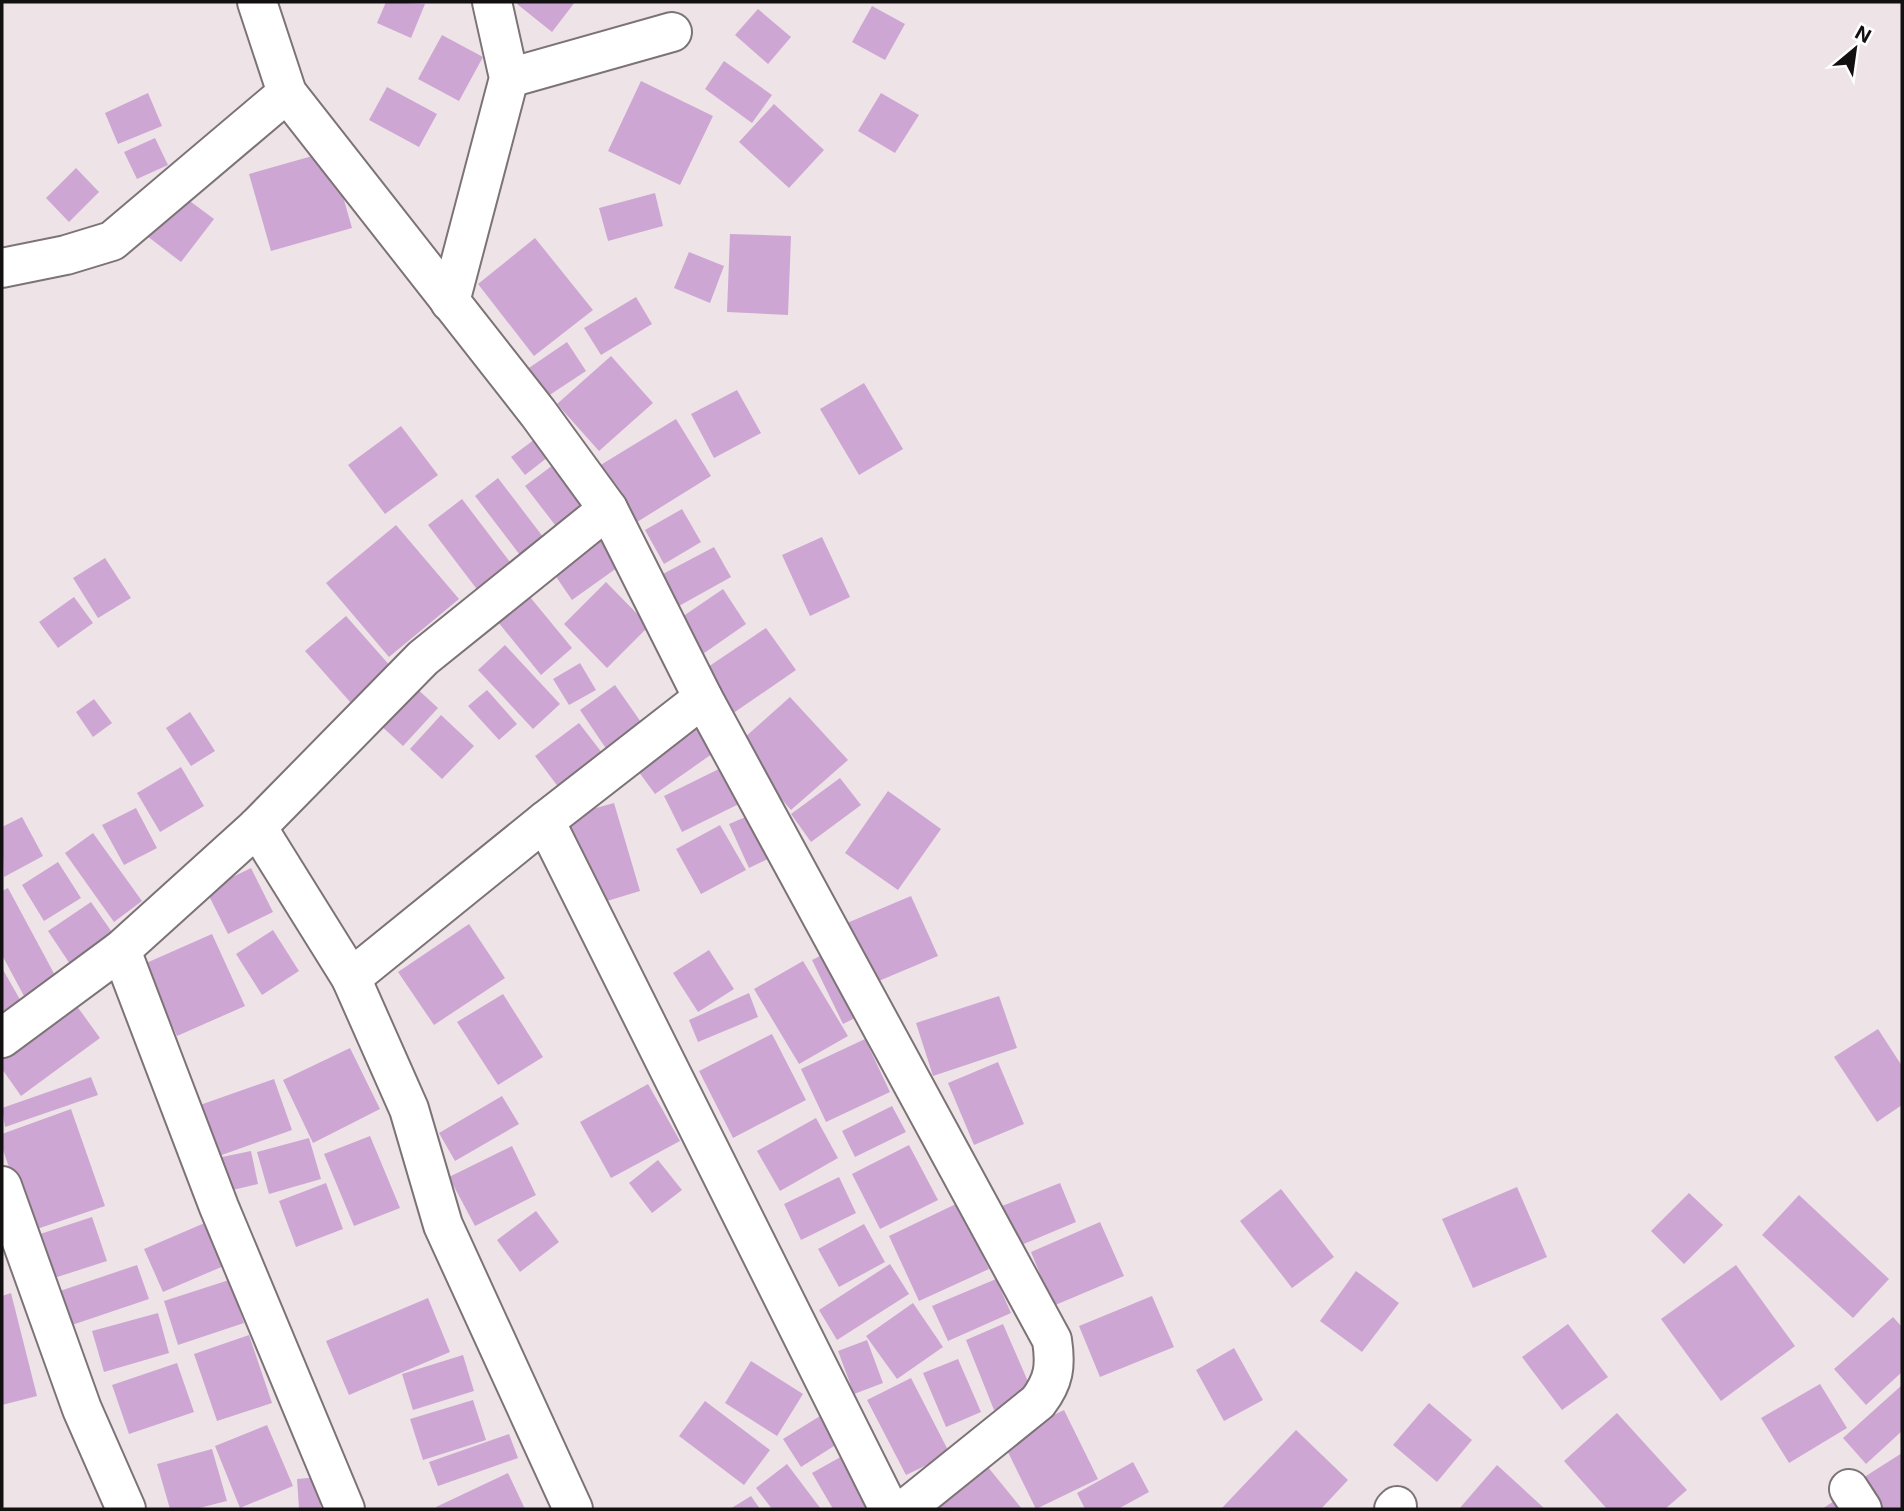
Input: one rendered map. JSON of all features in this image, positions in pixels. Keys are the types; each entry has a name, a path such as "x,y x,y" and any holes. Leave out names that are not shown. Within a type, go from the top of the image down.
{"street":[{"path":"257,2 287,93 538,413 608,509 704,698 1052,1340 1056,1365 1050,1387 1038,1402 905,1509"},
{"path":"450,303 509,78 492,2"},
{"path":"509,78 672,32"},
{"path":"2,268 66,255 112,241 287,93"},
{"path":"2,1038 121,950 257,827 423,658 608,509"},
{"path":"351,978 545,821 704,698"},
{"path":"545,821 889,1509"},
{"path":"257,827 351,978 409,1109 443,1225 573,1509"},
{"path":"121,950 219,1207 345,1509"},
{"path":"2,1186 82,1409 126,1509"}],"building":[{"path":"386,2 425,4 411,38 377,23"},
{"path":"575,2 552,32 517,4"},
{"path":"872,6 905,24 885,60 852,42"},
{"path":"758,9 791,37 768,64 735,35"},
{"path":"442,35 483,57 459,101 418,79"},
{"path":"724,61 772,95 752,123 705,89"},
{"path":"641,81 713,116 680,185 608,151"},
{"path":"387,87 437,114 419,147 369,120"},
{"path":"148,93 162,126 118,144 105,113"},
{"path":"881,93 919,115 895,153 858,131"},
{"path":"774,104 824,150 789,188 739,142"},
{"path":"155,138 168,165 137,179 124,152"},
{"path":"330,151 352,228 271,251 249,174"},
{"path":"76,168 99,192 69,222 46,198"},
{"path":"179,193 214,219 181,262 147,236"},
{"path":"655,193 663,226 608,241 599,208"},
{"path":"730,234 791,236 788,315 727,312"},
{"path":"535,238 593,310 534,356 478,284"},
{"path":"689,252 724,266 710,303 674,288"},
{"path":"636,297 652,324 601,355 584,328"},
{"path":"567,342 586,371 542,400 523,372"},
{"path":"611,356 653,403 599,451 557,404"},
{"path":"864,383 903,449 859,475 820,409"},
{"path":"737,390 761,433 714,458 691,414"},
{"path":"676,419 711,476 629,527 594,469"},
{"path":"401,426 438,475 385,514 348,465"},
{"path":"543,433 557,450 525,475 511,457"},
{"path":"557,462 593,510 562,534 525,486"},
{"path":"498,478 550,546 526,563 475,496"},
{"path":"462,499 513,566 479,592 428,525"},
{"path":"682,509 701,542 664,564 645,530"},
{"path":"396,525 459,599 389,657 326,583"},
{"path":"604,525 628,560 572,600 548,565"},
{"path":"822,537 850,597 810,616 782,555"},
{"path":"714,547 731,577 679,606 661,575"},
{"path":"105,558 131,598 98,618 73,578"},
{"path":"606,582 649,626 607,668 564,624"},
{"path":"723,589 746,624 700,656 676,621"},
{"path":"74,597 93,623 58,648 39,622"},
{"path":"530,597 572,648 541,675 498,622"},
{"path":"346,616 392,668 351,703 305,651"},
{"path":"766,628 796,670 732,714 702,671"},
{"path":"505,645 560,704 533,729 478,670"},
{"path":"580,663 596,690 569,705 553,679"},
{"path":"413,685 438,708 403,746 378,723"},
{"path":"615,685 643,725 607,750 580,710"},
{"path":"487,690 517,724 499,740 468,706"},
{"path":"790,697 848,760 791,810 735,746"},
{"path":"94,699 112,723 93,737 76,712"},
{"path":"190,712 215,751 191,766 166,728"},
{"path":"441,715 474,746 442,779 410,749"},
{"path":"697,719 719,749 655,794 633,764"},
{"path":"579,723 606,758 562,792 535,756"},
{"path":"727,765 745,801 682,832 664,796"},
{"path":"181,767 204,806 160,832 137,793"},
{"path":"840,778 861,805 811,842 791,814"},
{"path":"888,791 941,829 898,890 845,853"},
{"path":"614,803 640,891 594,905 567,816"},
{"path":"136,808 157,848 124,865 102,825"},
{"path":"755,813 774,856 749,868 729,824"},
{"path":"22,817 43,856 4,877 2,827"},
{"path":"720,825 746,870 701,894 676,849"},
{"path":"93,833 142,901 114,922 65,853"},
{"path":"58,862 81,898 44,921 22,885"},
{"path":"251,868 273,912 228,934 206,890"},
{"path":"8,888 57,979 24,996 2,955 2,891"},
{"path":"911,896 938,956 874,983 847,923"},
{"path":"91,902 118,941 74,970 48,931"},
{"path":"469,924 505,978 434,1025 398,972"},
{"path":"273,930 299,971 262,995 236,954"},
{"path":"212,934 245,1006 177,1036 144,964"},
{"path":"709,950 734,989 698,1012 673,973"},
{"path":"830,951 861,1015 843,1024 812,960"},
{"path":"803,961 848,1036 799,1064 754,989"},
{"path":"2,968 26,1010 2,1024"},
{"path":"749,993 758,1017 698,1042 689,1020"},
{"path":"503,994 543,1057 498,1085 457,1022"},
{"path":"999,996 1017,1048 933,1076 916,1023"},
{"path":"71,998 100,1038 21,1096 2,1069 2,1048"},
{"path":"1878,1029 1902,1066 1902,1105 1877,1122 1834,1057"},
{"path":"772,1034 806,1100 733,1138 699,1071"},
{"path":"865,1039 890,1092 826,1122 801,1069"},
{"path":"350,1048 380,1109 313,1143 283,1080"},
{"path":"998,1062 1024,1124 974,1145 948,1083"},
{"path":"91,1077 98,1095 5,1127 2,1108"},
{"path":"274,1079 292,1130 219,1156 200,1105"},
{"path":"648,1084 680,1141 611,1178 580,1122"},
{"path":"502,1096 519,1124 455,1161 439,1133"},
{"path":"892,1106 906,1132 855,1157 842,1131"},
{"path":"71,1109 105,1206 31,1231 2,1147 2,1134"},
{"path":"816,1118 838,1158 780,1191 757,1151"},
{"path":"370,1136 400,1208 354,1226 324,1154"},
{"path":"309,1138 321,1179 269,1194 257,1152"},
{"path":"909,1145 938,1200 880,1229 852,1174"},
{"path":"512,1146 536,1195 475,1226 449,1177"},
{"path":"251,1151 258,1184 224,1192 217,1158"},
{"path":"658,1160 682,1190 652,1213 629,1183"},
{"path":"839,1177 856,1213 801,1240 784,1204"},
{"path":"326,1183 343,1229 296,1247 279,1201"},
{"path":"1060,1183 1076,1222 1019,1246 1002,1206"},
{"path":"1517,1187 1547,1257 1473,1288 1442,1219"},
{"path":"1281,1189 1334,1257 1292,1288 1240,1221"},
{"path":"1689,1193 1723,1225 1684,1264 1651,1231"},
{"path":"1799,1195 1889,1279 1853,1318 1762,1235"},
{"path":"958,1203 989,1269 919,1301 889,1236"},
{"path":"536,1211 559,1242 520,1272 497,1240"},
{"path":"92,1217 107,1261 48,1280 34,1236"},
{"path":"207,1222 226,1265 163,1292 144,1249"},
{"path":"1100,1222 1124,1276 1053,1306 1031,1252"},
{"path":"864,1224 885,1262 839,1287 818,1249"},
{"path":"890,1264 909,1294 837,1340 819,1310"},
{"path":"137,1265 149,1299 66,1327 54,1293"},
{"path":"1736,1265 1795,1346 1721,1401 1661,1319"},
{"path":"1356,1271 1399,1303 1362,1352 1320,1321"},
{"path":"996,1279 1011,1313 948,1341 932,1306"},
{"path":"229,1280 244,1323 178,1345 164,1301"},
{"path":"11,1293 37,1396 2,1405 2,1296"},
{"path":"1152,1296 1174,1347 1100,1377 1079,1326"},
{"path":"428,1298 450,1352 349,1395 326,1341"},
{"path":"913,1303 943,1347 897,1379 866,1336"},
{"path":"158,1313 169,1353 104,1372 92,1331"},
{"path":"1893,1317 1902,1327 1902,1372 1866,1405 1834,1369"},
{"path":"1003,1324 1033,1393 994,1410 966,1340"},
{"path":"1568,1324 1608,1377 1562,1410 1522,1357"},
{"path":"249,1335 272,1403 217,1421 194,1354"},
{"path":"867,1340 883,1383 854,1394 838,1351"},
{"path":"1234,1348 1263,1400 1224,1421 1196,1370"},
{"path":"463,1355 474,1391 413,1410 402,1374"},
{"path":"958,1359 981,1412 946,1427 923,1373"},
{"path":"751,1361 803,1394 777,1436 725,1403"},
{"path":"177,1363 194,1412 129,1434 112,1385"},
{"path":"911,1378 950,1454 906,1475 867,1400"},
{"path":"1820,1384 1847,1428 1789,1463 1761,1418"},
{"path":"1902,1385 1902,1431 1866,1464 1843,1438"},
{"path":"473,1400 486,1440 423,1460 410,1419"},
{"path":"705,1401 770,1450 744,1485 679,1436"},
{"path":"1429,1403 1472,1440 1437,1482 1393,1445"},
{"path":"1064,1410 1098,1479 1036,1509 1002,1440"},
{"path":"828,1411 845,1439 801,1467 783,1439"},
{"path":"1617,1413 1687,1490 1665,1509 1607,1509 1564,1461"},
{"path":"267,1425 293,1486 240,1508 215,1446"},
{"path":"1296,1430 1348,1480 1321,1509 1221,1509"},
{"path":"509,1434 518,1458 438,1486 429,1462"},
{"path":"212,1449 227,1501 195,1509 170,1509 157,1464"},
{"path":"853,1450 888,1509 833,1509 812,1473"},
{"path":"1902,1453 1902,1509 1876,1509 1858,1481"},
{"path":"983,1461 1022,1509 928,1509"},
{"path":"1133,1462 1149,1492 1118,1509 1085,1509 1077,1493"},
{"path":"787,1464 821,1509 772,1509 756,1488"},
{"path":"1497,1465 1545,1509 1459,1509"},
{"path":"508,1473 525,1509 436,1507"},
{"path":"319,1477 321,1509 299,1509 297,1479"},
{"path":"751,1496 760,1509 730,1509"},
{"path":"1840,1497 1849,1509 1822,1509"}]}
